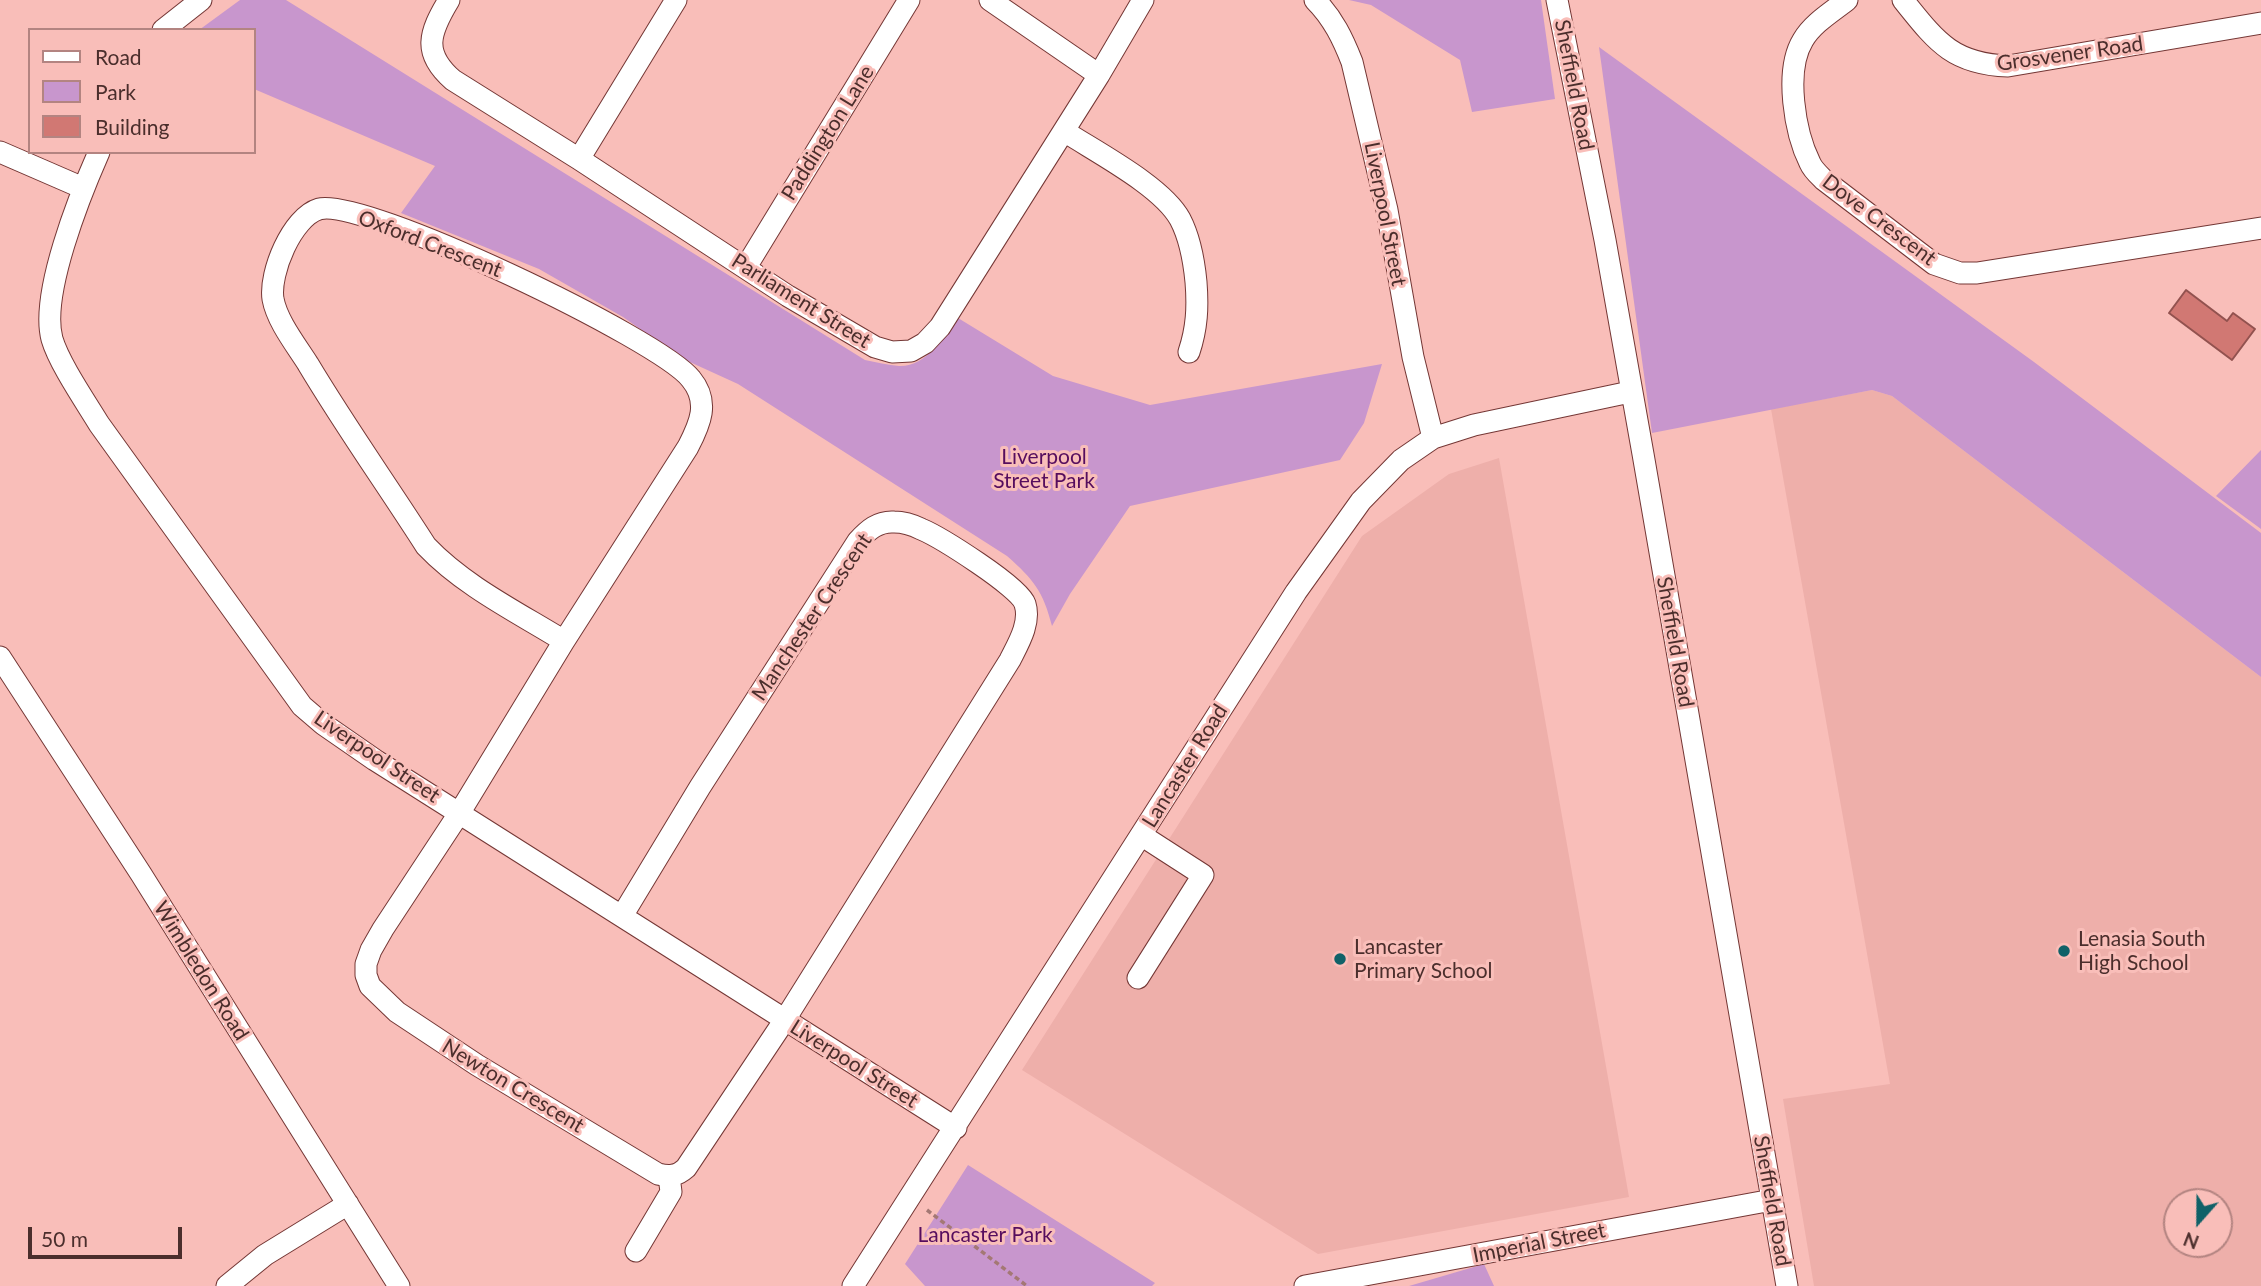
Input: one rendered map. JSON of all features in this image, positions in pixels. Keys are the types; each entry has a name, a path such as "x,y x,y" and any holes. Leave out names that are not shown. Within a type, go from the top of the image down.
{"street":[{"path":"166,28 201,0"},
{"name":"Parliament Street","path":"449,0 440,14 431,46 433,59 442,71 788,296 875,347 892,352 911,351 925,343 940,327 1099,75 1143,0"},
{"path":"579,159 676,0"},
{"name":"Paddington Lane","path":"746,267 909,0"},
{"path":"990,0 1099,75"},
{"name":"Liverpool Street","path":"1315,0 1325,10 1343,39 1352,62 1387,210 1413,357 1433,438"},
{"name":"Sheffield Road","path":"1557,0 1605,240 1787,1286"},
{"name":"Dove Crescent","path":"1847,0 1811,29 1797,53 1792,82 1802,144 1811,166 1824,180 1934,264 1960,273 1978,273 2261,228"},
{"name":"Grosvener Road","path":"1903,0 1944,46 1962,58 1983,65 2008,66 2261,23"},
{"path":"1063,131 1144,183 1179,217 1191,250 1198,308 1195,335 1189,352"},
{"path":"0,152 83,188"},
{"name":"Liverpool Street","path":"98,154 71,222 55,285 50,314 52,339 71,378 99,424 302,706 375,760 956,1128"},
{"name":"Oxford Crescent","path":"460,813 564,640 688,447 702,417 703,404 690,377 675,364 638,340 557,296 407,231 362,215 331,208 319,209 305,216 287,242 272,295 283,323 319,383 426,547 440,562 564,640"},
{"name":"Lancaster Road","path":"853,1286 1296,592 1344,522 1392,469 1433,438 1474,425 1630,392"},
{"name":"Manchester Crescent","path":"622,916 724,749 858,541 868,530 880,523 894,522 922,529 1002,579 1019,593 1025,604 1027,616 1019,643 784,1021"},
{"name":"Wimbledon Road","path":"0,657 141,874 399,1286"},
{"name":"Newton Crescent","path":"460,813 370,950 366,964 370,986 397,1012 477,1065 658,1174 669,1176"},
{"path":"1138,978 1203,875 1141,835"},
{"path":"636,1251 671,1192 669,1176 686,1168 784,1021"},
{"name":"Imperial Street","path":"1305,1286 1772,1199"},
{"path":"227,1286 265,1255 348,1204"}],"path":[{"path":"911,1198 1027,1286"}],"shaded area":[{"name":"Lenasia South High School","path":"1872,390 1892,396 2261,677 2261,1286 1814,1286 1783,1099 1890,1084 1771,409"},
{"name":"Lancaster Primary School","path":"1499,458 1629,1197 1318,1254 1022,1070 1362,536 1449,474"}],"green space":[{"name":"Liverpool Street Park","path":"240,0 286,0 865,360 899,366 918,362 933,350 958,318 1053,376 1150,405 1382,364 1364,423 1340,460 1130,506 1070,594 1052,626 1036,587 1007,556 738,384 681,358 623,317 539,269 401,213 435,166 256,90 256,28 202,28"},
{"path":"1349,0 1541,0 1555,99 1472,112 1460,60 1371,5"},
{"path":"1599,47 2034,362 2261,533 2261,677 1892,396 1872,390 1652,433"},
{"path":"2261,450 2261,529 2216,496"},
{"name":"Lancaster Park","path":"968,1165 1155,1283 1152,1286 925,1286 905,1264"},
{"path":"1484,1264 1494,1286 1409,1286"}],"building":[{"path":"2186,290 2227,321 2233,313 2255,329 2232,360 2169,313"}],"place":[{"name":"Lenasia South High School","path":"2064,951"},
{"name":"Lancaster Primary School","path":"1340,959"}]}
